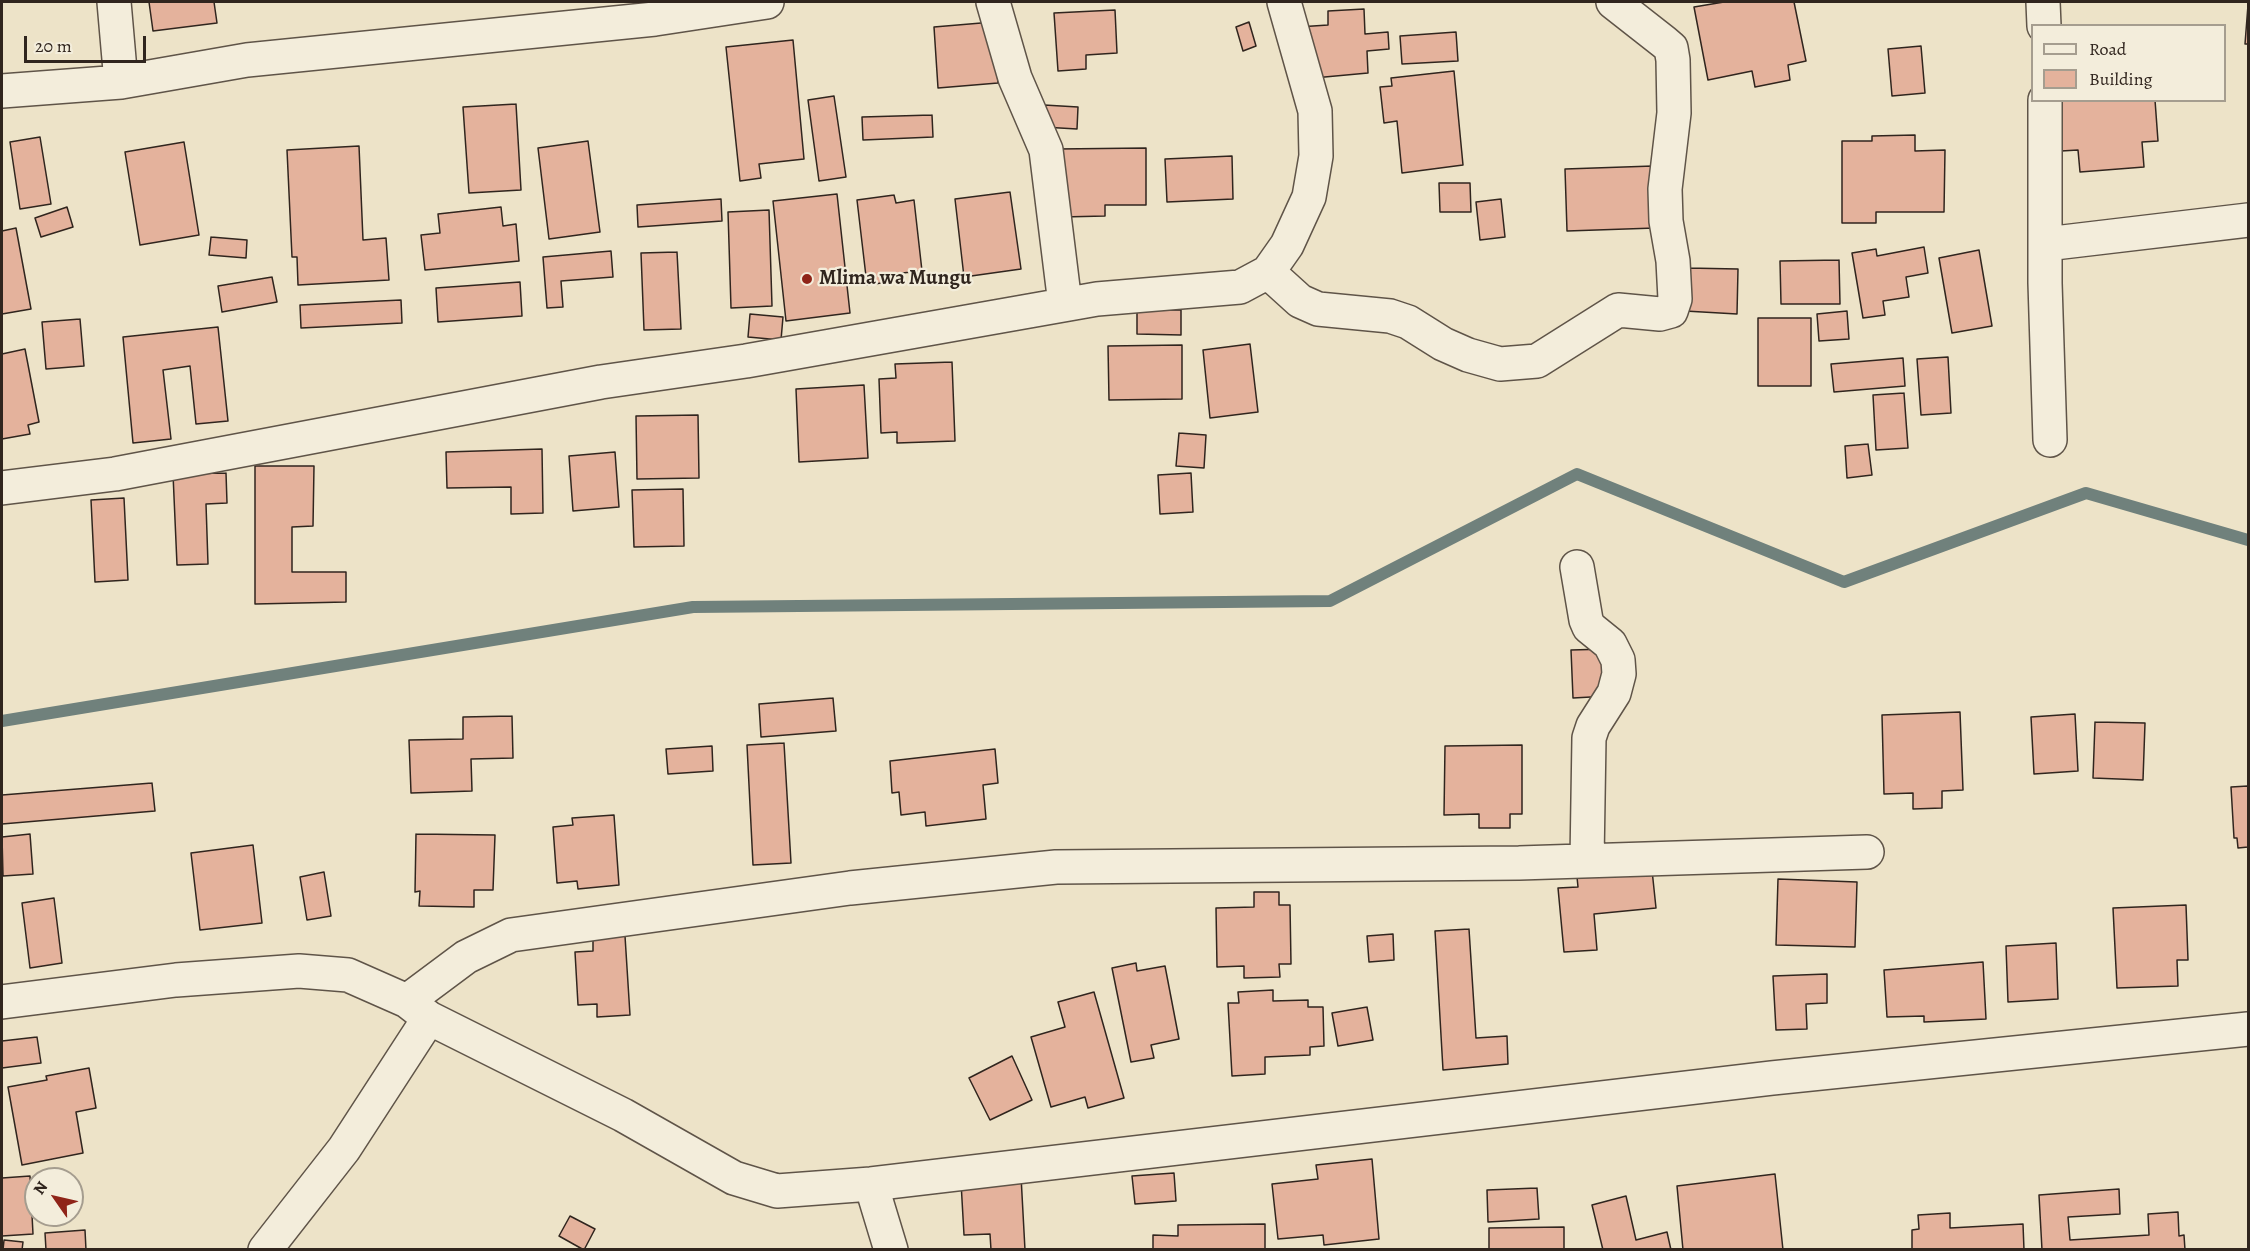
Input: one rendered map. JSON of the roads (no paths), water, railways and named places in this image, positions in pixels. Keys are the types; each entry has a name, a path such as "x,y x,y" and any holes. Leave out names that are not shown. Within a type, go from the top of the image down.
{"street":[{"path":"114,2 122,82"},
{"path":"2,91 122,82 247,60 655,19 767,2"},
{"path":"993,2 1015,78 1046,150 1065,304"},
{"path":"2,488 115,474 601,382 746,361 1065,304 1097,299 1220,291 1240,287 1269,272 1287,245 1309,197 1316,156 1315,111 1284,2"},
{"path":"1269,272 1300,301 1318,309 1390,316 1408,322 1443,344 1468,355 1500,364 1537,361 1618,310 1660,314 1671,311 1675,299 1673,261 1666,221 1665,189 1674,113 1671,48 1613,2"},
{"path":"2043,2 2044,24"},
{"path":"2045,102 2050,440"},
{"path":"2046,244 2248,220"},
{"path":"1578,567 1586,620 1589,627 1611,644 1618,660 1619,674 1614,693 1593,726 1589,738 1587,860"},
{"path":"265,1250 344,1149 418,1010 466,957 511,934 850,888 1056,867 1587,860 1867,852"},
{"path":"2,1002 176,980 299,971 348,975 623,1115 734,1178 777,1191 871,1184 1772,1077 2248,1029"},
{"path":"871,1184 891,1250"}],"waterway":[{"path":"2,721 693,607 1330,601 1577,474 1844,582 2086,493 2248,540"}],"place":[{"name":"Mlima wa Mungu","path":"807,279"}]}
